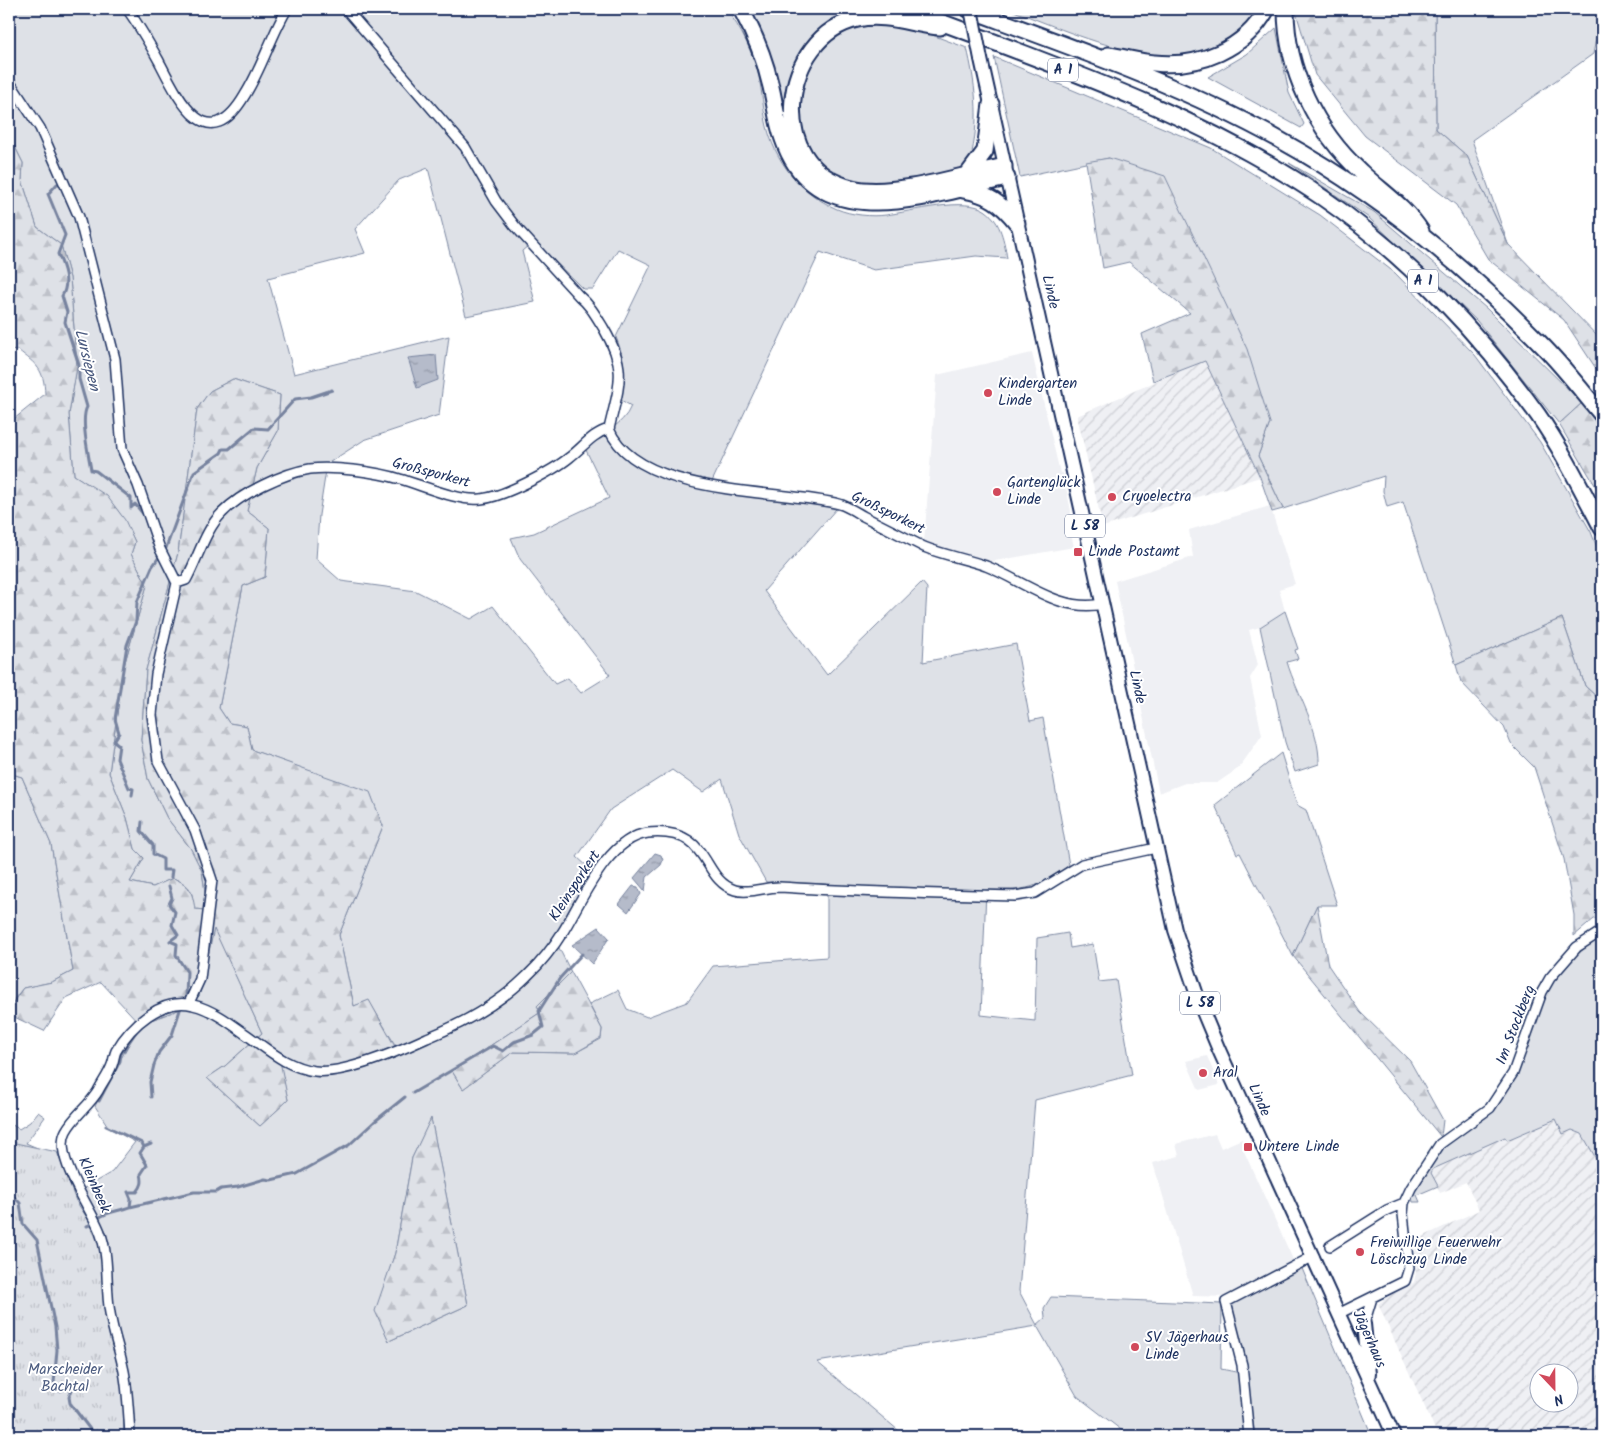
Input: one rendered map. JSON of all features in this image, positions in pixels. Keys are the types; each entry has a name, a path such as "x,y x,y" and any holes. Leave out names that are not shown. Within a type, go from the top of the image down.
{"highway":[{"path":"741,9 764,58 782,138 788,153 816,186 844,199 876,203 959,189 1006,172"},
{"name":"A 1","path":"906,9 1168,112 1270,166 1324,199 1420,278 1475,334 1538,416 1561,452 1602,528"},
{"name":"A 1","path":"970,9 1174,88 1280,140 1340,176 1424,236 1503,306 1541,344 1602,415"},
{"path":"1082,51 1154,63 1177,64 1204,60 1229,49 1248,34 1267,9"},
{"path":"1286,9 1288,33 1296,71 1315,114 1340,150 1374,184 1409,213 1424,236"},
{"path":"958,29 922,26 876,17 857,19 843,24 818,44 801,70 794,94 792,124 800,148 815,168 825,177 851,188 865,190 893,189 968,174 1006,172"},
{"path":"968,174 985,151 991,104"},
{"path":"959,189 986,195 1006,209 1017,224"}],"main road":[{"name":"Linde","path":"970,9 1156,848 1176,930 1202,1007 1250,1120 1314,1256"},
{"name":"Jägerhaus","path":"1314,1256 1394,1436"},
{"path":"1364,1324 1369,1357 1368,1379"}],"street":[{"path":"127,9 184,105 199,120 212,123 228,117 246,95 287,9"},
{"path":"346,9 465,148 496,201 514,226 579,296 590,305 614,345 620,363 620,379 610,429"},
{"path":"9,81 40,128 80,217 114,353 119,388 119,429 122,449 160,549 177,583 156,674 152,715 158,760 195,830 212,880 200,979 189,1003"},
{"name":"Großsporkert","path":"177,583 186,580 221,514 244,495 305,470 345,470 380,474 428,489 480,500 550,471 601,431 610,429 617,442 632,457 670,474 719,488 840,504 926,547 986,566 1062,602 1085,607 1102,604"},
{"name":"Kleinsporkert","path":"189,1003 206,1009 284,1061 314,1071 328,1071 347,1067 407,1047 481,1012 528,975 556,942 580,899 614,852 635,836 672,834 691,842 719,878 732,889 770,887 867,893 1015,896 1035,893 1082,864 1156,848"},
{"name":"Im Stockberg","path":"1404,1203 1411,1188 1440,1144 1490,1108 1513,1073 1542,992 1550,978 1577,946 1602,931"},
{"name":"Kleinbeek","path":"130,1436 125,1377 110,1312 105,1251 101,1235 73,1178 62,1140 67,1128 95,1096 113,1064 113,1055 132,1028 140,1020 151,1014 170,1006 189,1003"},
{"path":"1330,1246 1387,1210 1404,1203 1409,1274 1405,1281 1340,1314"},
{"path":"1249,1436 1242,1365 1226,1302 1314,1256"},
{"path":"1364,1324 1372,1298"}],"shaded area":[{"name":"Gartenglück Linde","path":"1032,353 1060,473 1063,473 1071,511 1070,529 1074,547 989,562 924,542 937,375"},
{"path":"1205,360 1260,477 1103,527 1077,416"},
{"path":"1270,506 1295,584 1279,589 1285,611 1260,627 1249,630 1258,665 1250,678 1262,735 1239,768 1217,783 1185,783 1159,793 1115,581 1193,557 1189,530"},
{"name":"Aral","path":"1207,1056 1219,1085 1199,1090 1186,1061"},
{"path":"1556,1119 1571,1130 1582,1134 1602,1169 1602,1436 1438,1436 1378,1304 1388,1296 1408,1287 1414,1282 1416,1272 1415,1248 1422,1237 1479,1210 1466,1182 1440,1193 1431,1173 1433,1169 1505,1137 1507,1140"},
{"path":"1215,1134 1221,1148 1242,1139 1246,1147 1242,1147 1295,1264 1227,1297 1193,1296 1153,1163 1179,1156 1176,1144"}],"green space":[{"path":"9,9 726,9 746,41 753,59 759,77 766,122 775,150 800,185 811,194 837,209 861,215 886,215 938,206 966,205 977,207 991,215 1001,232 1007,258 976,256 874,270 820,252 709,488 837,508 764,591 827,675 922,582 927,588 923,662 1016,644 1030,721 1043,718 1069,865 1048,879 1031,887 1012,890 986,890 981,1015 1035,1021 1037,938 1068,933 1070,948 1093,944 1099,982 1116,980 1132,1075 1035,1100 1019,1291 1037,1325 1045,1318 1044,1308 1051,1297 1222,1304 1221,1369 1241,1373 1246,1436 1129,1436 1077,1396 1037,1326 817,1362 905,1436 52,1436 56,1348 44,1259 18,1201 9,1192 9,1123 19,1129 30,1122 38,1112 45,1117 26,1143 62,1159 74,1194 112,1172 135,1142 109,1128 95,1106 140,1024 189,1006 199,996 214,928 262,1033 225,1066 207,1078 260,1126 288,1100 279,1060 302,1070 331,1073 421,1043 458,1026 510,994 556,944 554,942 519,979 483,1007 443,1029 397,1048 369,1001 354,1006 339,935 383,826 370,793 252,750 247,726 229,723 219,708 243,586 265,577 269,528 247,511 257,468 278,431 280,395 233,379 210,391 197,409 178,553 146,670 141,740 148,779 167,818 191,849 202,871 206,898 205,910 194,909 190,889 173,878 153,887 130,882 144,858 135,849 127,818 109,773 123,669 147,585 131,554 135,542 123,519 111,502 74,475 69,414 77,366 70,278 61,245 37,227 22,180 23,163 9,135","holes":["428,168 466,316 535,302 522,251 534,241 583,289 593,289 618,249 651,265 616,337 624,368 621,400 631,406 623,419 585,448 609,498 534,533 511,538 520,559 610,675 581,693 568,678 555,684 493,606 471,619 416,591 341,581 316,559 319,515 327,464 364,440 439,415 449,336 294,374 268,278 365,253 355,229 399,180","672,770 703,792 722,779 739,834 766,882 827,884 827,957 713,966 687,1002 647,1017 627,1009 618,990 589,1004 602,1029 601,1039 575,1053 513,1052 463,1089 452,1071 541,1012 538,1006 571,972 557,944 582,899 598,876 577,857 611,809","431,1119 468,1305 389,1341 376,1311 395,1253 412,1158"]},
{"path":"745,9 864,9 871,11 858,14 798,65 803,161 891,198 800,163"},
{"path":"1008,9 1159,9 1203,13 1215,9 1258,9 1236,36 1208,51 1176,56 1141,53 1105,44"},
{"path":"1159,9 1215,9 1203,13"},
{"path":"1295,9 1435,9 1436,129 1467,156 1508,244 1602,341 1602,375 1564,320 1488,259 1456,205 1365,136 1315,75"},
{"path":"1435,9 1602,9 1593,54 1472,140 1508,244 1467,156 1436,129"},
{"path":"863,23 908,26 967,48 976,100 976,126 972,152 977,157 956,171 896,183 863,184 823,169 801,138 798,94 813,60 825,43 838,33"},
{"path":"1276,28 1289,93 1304,124 1301,128 1208,77 1247,54"},
{"path":"994,57 1211,148 1320,215 1395,273 1475,355 1540,442 1591,532 1602,560 1602,702 1585,686 1562,618 1456,665 1403,502 1387,507 1383,491 1384,476 1283,509 1258,456 1270,423 1109,158 1020,177"},
{"path":"9,135 23,163 22,180 37,227 61,245 70,278 77,367 69,414 74,475 107,496 125,520 135,542 131,554 147,585 123,669 109,773 127,818 135,849 144,858 130,882 153,887 173,878 187,886 193,898 195,909 204,910 206,898 202,871 191,849 167,818 148,779 141,740 146,670 178,553 197,409 210,391 233,379 280,395 278,431 257,468 247,511 269,528 265,577 243,586 219,708 229,723 247,726 252,750 370,792 383,826 339,935 354,1006 369,1000 398,1052 329,1074 280,1061 288,1100 260,1126 207,1078 225,1066 262,1033 214,929 199,996 189,1006 140,1024 101,982 66,998 44,1031 10,1015 16,998 23,988 52,982 73,971 51,844 22,777 9,773 9,423 45,394 41,373 35,364 18,350 9,351"},
{"path":"1109,158 1165,176 1247,349 1270,423 1258,456 1283,509 1272,512 1260,477 1205,361 1153,381 1142,334 1190,313 1129,262 1103,268 1086,162"},
{"path":"1289,163 1374,212 1487,309 1582,403 1559,424 1477,321 1369,218"},
{"path":"1582,403 1602,431 1602,497 1559,424"},
{"path":"1285,611 1298,649 1295,650 1298,659 1287,662 1312,725 1316,738 1319,764 1295,772 1285,742 1260,627"},
{"path":"1562,618 1585,686 1602,702 1602,732 1597,741 1597,774 1602,776 1602,918 1594,919 1574,936 1574,915 1564,859 1534,767 1511,744 1504,727 1461,682 1456,665"},
{"path":"1602,732 1602,776 1597,774 1597,741"},
{"path":"1281,753 1297,805 1306,810 1337,905 1317,905 1293,956 1240,853 1237,854 1215,805"},
{"path":"9,773 22,777 51,844 73,971 52,982 23,988 15,998 9,1016"},
{"path":"1317,905 1328,965 1360,1012 1410,1061 1443,1120 1441,1137 1293,956"},
{"path":"1602,936 1602,1169 1582,1134 1572,1130 1563,1134 1556,1119 1507,1140 1505,1137 1433,1169 1431,1173 1438,1186 1417,1195 1420,1202 1413,1202 1412,1197 1426,1168 1441,1148 1491,1113 1505,1093 1522,1062 1536,1017 1553,981 1572,959"},
{"path":"571,972 602,1029 601,1038 575,1053 513,1052 463,1089 452,1071 541,1012 537,1006"},
{"path":"431,1118 468,1305 389,1341 375,1311 395,1253 412,1158"},
{"name":"Marscheider Bachtal","path":"9,1136 11,1142 57,1152 76,1201 105,1245 123,1379 124,1436 9,1436"},
{"path":"1301,1266 1372,1436 1255,1436 1245,1363 1230,1301"}],"water":[{"path":"436,355 438,380 417,388 408,358"},
{"path":"655,853 661,855 663,860 661,865 647,877 645,891 634,878"},
{"path":"633,886 638,887 641,894 628,912 619,904"},
{"path":"599,927 609,938 592,964 572,945"}],"waterway":[{"name":"Lursiepen","path":"57,184 48,194 65,235 58,254 66,280 62,296 67,312 65,322 79,365 79,379 87,407 84,420 91,470 96,471 131,498 131,508 135,504 144,515 154,544"},
{"path":"166,548 194,472 221,453 223,449 229,449 254,428 268,429 295,399 311,397 332,390"},
{"name":"Lursiepen","path":"132,795 133,789 129,788 117,759 119,745 114,741 119,733 115,719 127,645 136,621 137,602 152,567 159,557"},
{"name":"Lursiepen","path":"142,822 141,831 153,845 153,854 163,859 163,870 172,870 171,877"},
{"name":"Lursiepen","path":"169,886 172,898 169,904 175,912 172,925 178,935 170,941 177,944 176,955 187,972 186,997"},
{"path":"413,1093 493,1046 503,1051 514,1042 533,1035 543,1027 539,1011 560,978 582,954"},
{"name":"Lursiepen","path":"151,1097 150,1082 154,1065 159,1052 172,1035 180,1010"},
{"path":"99,1101 120,1061 121,1054 138,1029"},
{"path":"130,1207 194,1192 216,1192 221,1189 238,1187 265,1179 271,1180 297,1174 349,1145 405,1097"},
{"path":"106,1126 142,1143 144,1147"},
{"name":"Lursiepen","path":"98,1218 130,1207 131,1199 128,1192 137,1192 139,1190 142,1184 141,1174 147,1165 140,1153 144,1147 151,1144"},
{"path":"9,1192 20,1203 23,1224 37,1240 55,1327 57,1350 55,1390 60,1391 66,1388 72,1390 69,1397 70,1403 95,1436"},
{"name":"Lursiepen","path":"87,1226 92,1224"}],"place":[{"name":"Kindergarten Linde","path":"988,393"},
{"name":"Gartenglück Linde","path":"997,492"},
{"name":"Cryoelectra","path":"1112,497"},
{"name":"Linde Postamt","path":"1078,552"},
{"name":"Aral","path":"1203,1073"},
{"name":"Untere Linde","path":"1248,1147"},
{"name":"Freiwillige Feuerwehr Löschzug Linde","path":"1360,1252"},
{"name":"SV Jägerhaus Linde","path":"1135,1347"}]}
